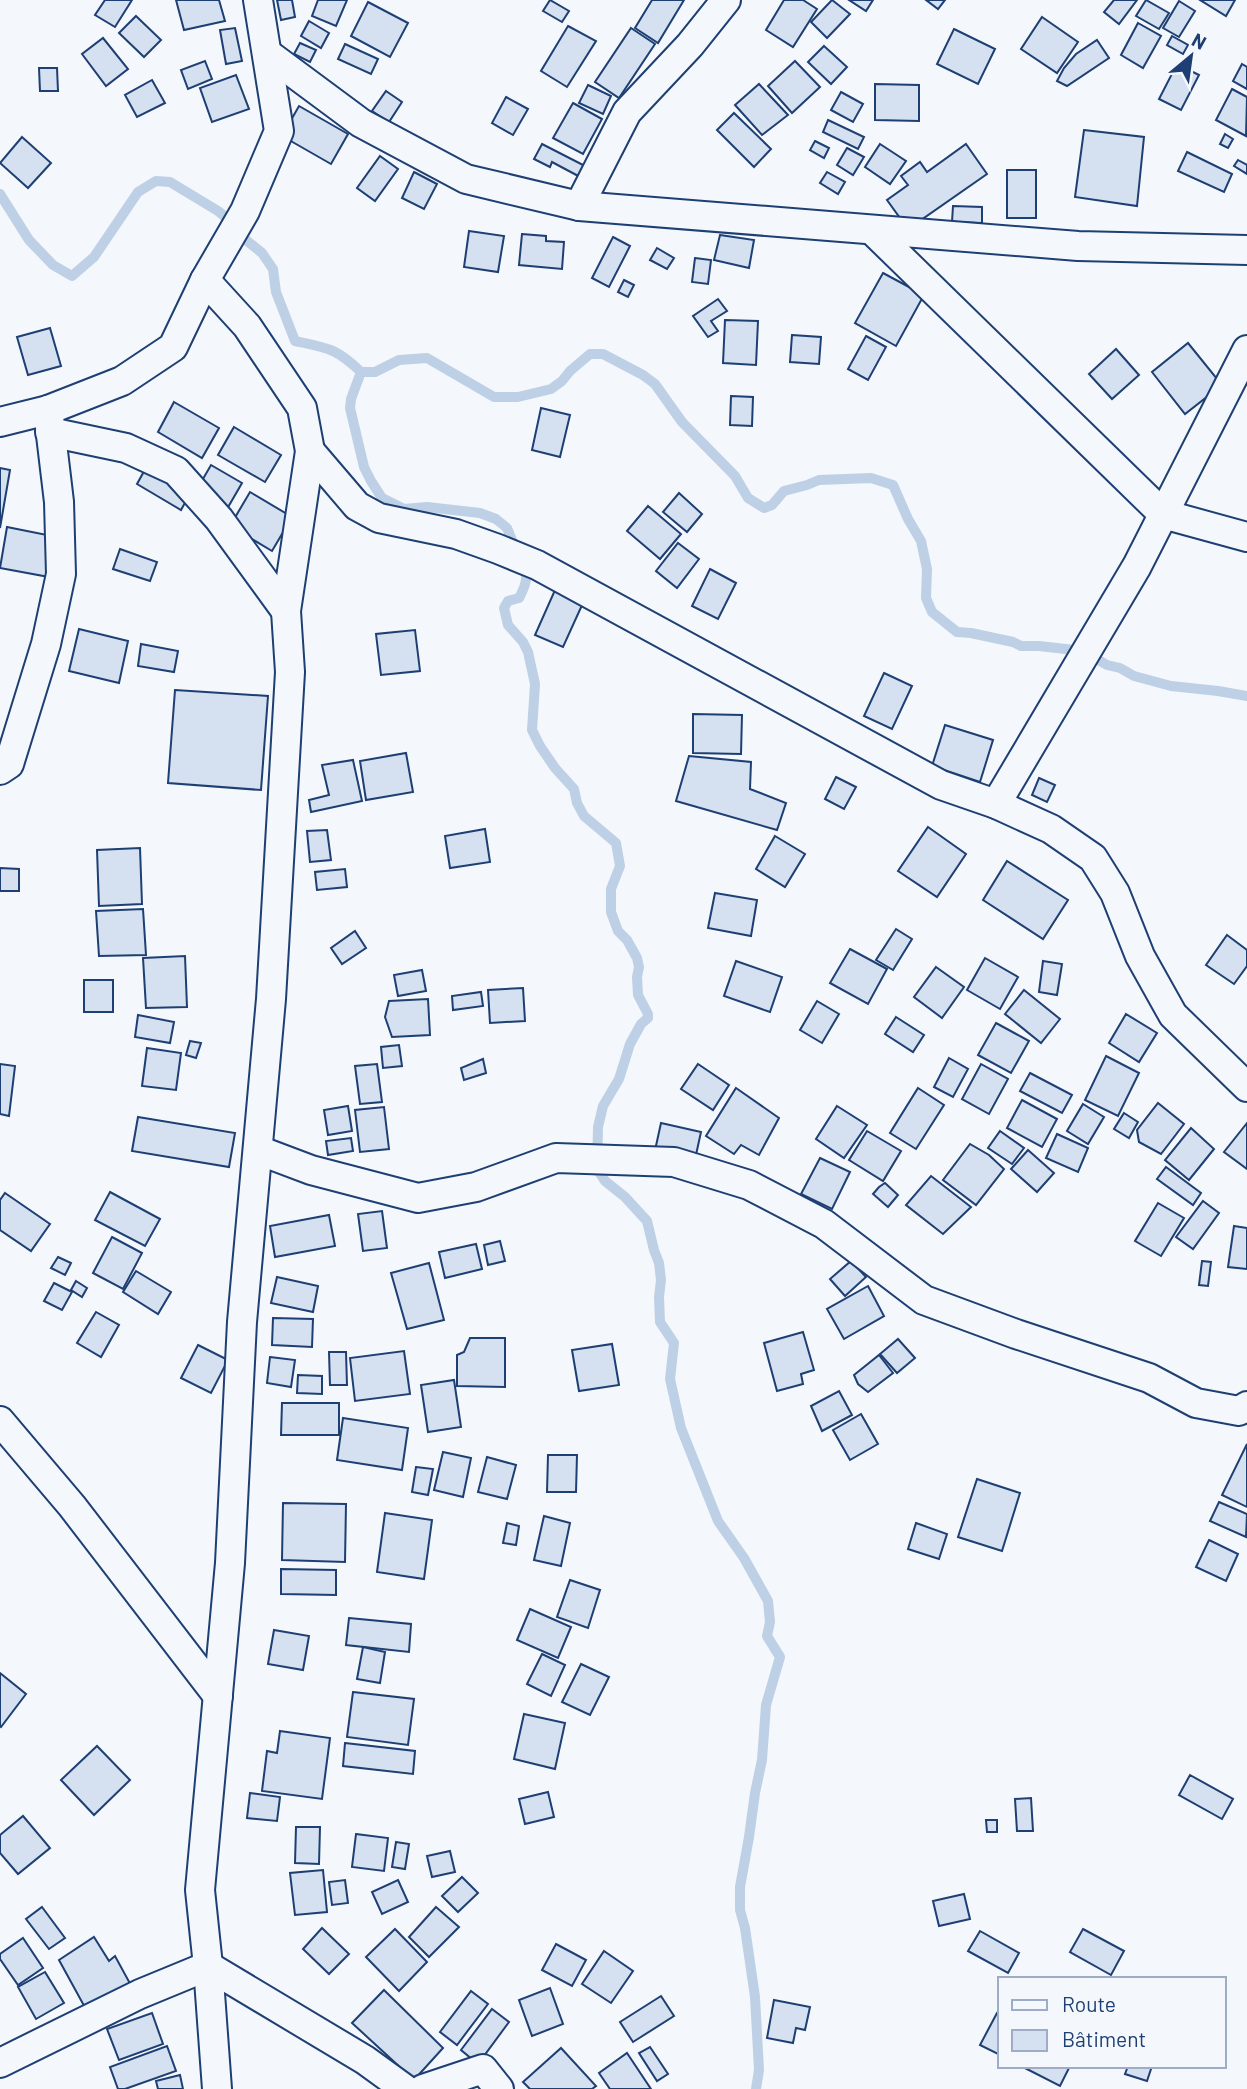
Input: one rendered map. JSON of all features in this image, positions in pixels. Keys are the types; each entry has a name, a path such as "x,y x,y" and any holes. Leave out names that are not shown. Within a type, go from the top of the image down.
{"street":[{"path":"49,421 122,381 173,347 205,280 245,211 279,131 258,0"},
{"path":"579,206 627,112 690,45 726,0"},
{"path":"268,54 361,123 466,178 579,206 1078,246 1247,250"},
{"path":"872,230 1163,514 1247,537"},
{"path":"205,280 247,326 302,408 310,451 286,611 290,671 271,999 242,1322 230,1563 200,1890 217,2089"},
{"path":"996,804 1137,566 1247,350"},
{"path":"0,770 9,764 46,643 61,574 59,502 49,421"},
{"path":"0,422 49,421 126,448 176,471 219,519 286,611"},
{"path":"310,451 357,506 379,518 456,534 537,565 941,785 996,804 1051,829 1093,858 1115,892 1140,956 1173,1015 1242,1073"},
{"path":"258,1150 311,1170 418,1198 476,1188 556,1158 674,1162 749,1185 824,1224 924,1300 1149,1378 1196,1403 1239,1411 1247,1406"},
{"path":"0,1421 72,1506 218,1696"},
{"path":"0,2063 140,1994 208,1966"},
{"path":"208,1966 365,2060 405,2089"},
{"path":"423,2089 483,2069 499,2089"}],"building":[{"path":"105,0 132,0 115,27 95,15"},
{"path":"176,0 219,0 225,21 184,30"},
{"path":"277,0 292,0 295,17 281,20"},
{"path":"318,0 347,0 336,26 312,16"},
{"path":"550,0 569,11 562,22 543,11"},
{"path":"652,0 684,0 658,43 635,28"},
{"path":"784,0 803,0 817,9 793,47 766,30"},
{"path":"832,0 850,14 827,38 811,22"},
{"path":"849,0 873,0 866,11"},
{"path":"926,0 945,0 938,9"},
{"path":"1114,0 1137,0 1119,24 1104,12"},
{"path":"1146,0 1169,13 1159,29 1136,16"},
{"path":"1200,0 1235,0 1226,16"},
{"path":"1179,1 1195,11 1179,37 1163,28"},
{"path":"368,2 408,23 390,57 351,36"},
{"path":"136,16 161,40 144,57 119,33"},
{"path":"1042,17 1078,42 1057,73 1021,49"},
{"path":"309,21 329,33 321,48 301,36"},
{"path":"1138,23 1161,36 1143,68 1121,55"},
{"path":"568,26 596,41 567,87 541,71"},
{"path":"235,28 242,61 226,64 220,30"},
{"path":"631,28 655,44 619,98 595,82"},
{"path":"954,29 995,49 978,84 937,64"},
{"path":"1172,36 1188,45 1183,54 1167,45"},
{"path":"103,38 128,69 106,86 82,54"},
{"path":"1097,40 1109,58 1067,86 1057,81 1076,54"},
{"path":"300,43 316,50 310,62 294,54"},
{"path":"345,44 378,59 371,74 338,59"},
{"path":"824,46 847,67 831,84 808,62"},
{"path":"205,61 212,79 188,89 181,70"},
{"path":"795,61 820,87 792,113 768,86"},
{"path":"1177,64 1199,75 1181,110 1159,99"},
{"path":"1242,64 1247,67 1247,89 1233,81"},
{"path":"39,68 57,68 58,91 40,91"},
{"path":"236,75 249,109 212,122 200,88"},
{"path":"152,80 165,103 137,117 125,95"},
{"path":"759,84 788,115 762,135 735,105"},
{"path":"875,84 919,85 919,121 875,120"},
{"path":"588,85 611,96 603,114 579,103"},
{"path":"1232,89 1247,97 1246,136 1216,120"},
{"path":"386,91 402,102 389,122 372,111"},
{"path":"841,92 863,104 853,122 831,110"},
{"path":"506,97 528,109 513,135 492,123"},
{"path":"573,103 602,119 583,154 553,138"},
{"path":"299,106 348,134 331,164 282,136"},
{"path":"734,113 771,149 754,167 717,130"},
{"path":"828,120 864,137 858,149 823,132"},
{"path":"1084,130 1144,137 1137,206 1075,197"},
{"path":"1225,134 1233,139 1228,148 1220,144"},
{"path":"22,137 51,163 28,188 0,163"},
{"path":"815,141 829,148 824,158 810,150"},
{"path":"542,144 587,167 582,178 552,162 550,167 534,159"},
{"path":"880,144 906,161 890,184 865,167"},
{"path":"966,144 987,174 908,229 887,200 908,185 901,176 920,162 927,172"},
{"path":"847,148 864,157 853,175 837,165"},
{"path":"1187,152 1232,174 1224,192 1178,171"},
{"path":"380,156 398,169 375,201 357,188"},
{"path":"1238,160 1247,165 1247,174 1234,166"},
{"path":"1007,170 1036,170 1036,218 1007,218"},
{"path":"414,172 437,184 424,209 402,198"},
{"path":"827,172 845,182 838,194 820,183"},
{"path":"953,206 982,207 982,223 952,222"},
{"path":"469,231 504,236 498,272 464,267"},
{"path":"522,234 546,236 546,241 564,242 562,269 519,265"},
{"path":"720,235 754,240 749,268 714,260"},
{"path":"613,237 630,246 609,287 592,278"},
{"path":"657,248 674,258 667,269 650,260"},
{"path":"695,258 711,260 708,284 692,282"},
{"path":"883,273 924,295 896,346 855,323"},
{"path":"624,280 634,285 628,297 618,292"},
{"path":"718,299 727,311 711,321 718,331 708,337 693,316"},
{"path":"725,320 758,321 756,365 723,363"},
{"path":"50,328 61,366 28,375 17,337"},
{"path":"792,335 821,337 819,364 790,362"},
{"path":"866,336 886,347 868,380 848,369"},
{"path":"1188,343 1222,385 1185,414 1152,372"},
{"path":"1116,349 1139,375 1112,399 1089,374"},
{"path":"731,396 753,397 752,426 730,425"},
{"path":"174,402 219,428 202,458 158,432"},
{"path":"541,408 570,415 560,457 532,450"},
{"path":"234,427 281,455 265,482 218,455"},
{"path":"152,457 196,483 181,510 137,484"},
{"path":"211,465 242,483 227,509 196,491"},
{"path":"0,468 10,470 0,528"},
{"path":"250,492 292,517 272,551 230,526"},
{"path":"679,493 702,514 687,532 663,512"},
{"path":"648,506 681,534 660,559 627,531"},
{"path":"7,527 57,537 49,577 0,568"},
{"path":"678,543 699,559 677,588 656,571"},
{"path":"120,549 157,562 150,581 113,569"},
{"path":"710,569 736,583 718,619 692,606"},
{"path":"555,590 583,603 563,647 535,635"},
{"path":"79,629 128,641 119,683 69,671"},
{"path":"415,630 420,671 381,675 376,634"},
{"path":"141,644 178,651 174,672 138,666"},
{"path":"884,673 912,686 892,729 864,716"},
{"path":"175,690 268,696 261,790 168,783"},
{"path":"693,714 742,715 741,754 693,753"},
{"path":"945,725 993,740 980,782 932,766"},
{"path":"406,753 413,792 366,800 360,761"},
{"path":"689,756 751,762 750,789 786,803 777,830 676,801"},
{"path":"353,760 362,801 311,812 309,800 329,795 322,765"},
{"path":"836,777 856,787 844,809 825,799"},
{"path":"1039,778 1055,785 1047,802 1032,795"},
{"path":"928,827 966,854 937,897 898,871"},
{"path":"485,829 490,862 450,868 445,836"},
{"path":"327,830 331,860 310,862 307,831"},
{"path":"775,836 805,854 785,887 756,869"},
{"path":"140,848 142,904 99,906 97,850"},
{"path":"1007,861 1068,900 1043,939 983,900"},
{"path":"0,868 19,869 19,891 0,891"},
{"path":"345,869 347,887 317,890 315,872"},
{"path":"715,893 757,900 751,936 708,928"},
{"path":"143,909 146,955 99,956 96,911"},
{"path":"896,929 912,939 893,970 876,960"},
{"path":"355,931 366,948 342,964 331,948"},
{"path":"1227,935 1247,950 1247,966 1234,984 1206,965"},
{"path":"850,949 887,969 868,1004 830,983"},
{"path":"185,956 187,1007 146,1008 143,958"},
{"path":"985,958 1018,977 1000,1009 967,990"},
{"path":"736,961 782,977 770,1012 724,996"},
{"path":"1043,961 1062,964 1057,995 1039,992"},
{"path":"936,967 964,987 942,1018 914,997"},
{"path":"422,970 426,991 398,996 394,975"},
{"path":"84,980 113,980 113,1012 84,1012"},
{"path":"523,988 525,1021 490,1023 488,990"},
{"path":"1024,990 1060,1019 1041,1043 1005,1014"},
{"path":"481,992 483,1006 453,1010 452,996"},
{"path":"428,999 430,1035 392,1037 385,1017 389,1001"},
{"path":"817,1001 839,1014 822,1043 800,1030"},
{"path":"1126,1014 1157,1033 1139,1062 1109,1043"},
{"path":"138,1015 174,1022 170,1043 135,1037"},
{"path":"896,1017 924,1035 913,1052 885,1034"},
{"path":"996,1023 1029,1041 1011,1073 978,1055"},
{"path":"190,1041 201,1043 196,1058 186,1055"},
{"path":"399,1045 402,1066 383,1068 381,1047"},
{"path":"147,1048 181,1053 176,1090 142,1086"},
{"path":"1106,1056 1139,1073 1118,1116 1085,1100"},
{"path":"949,1058 968,1069 953,1097 934,1087"},
{"path":"483,1059 486,1073 464,1080 461,1068"},
{"path":"0,1064 15,1066 9,1116 0,1114"},
{"path":"377,1064 382,1102 360,1104 355,1066"},
{"path":"698,1064 729,1085 713,1110 681,1089"},
{"path":"981,1064 1008,1079 989,1114 962,1099"},
{"path":"1030,1073 1072,1095 1062,1113 1020,1091"},
{"path":"736,1088 779,1118 759,1155 741,1145 734,1154 706,1136"},
{"path":"918,1088 944,1105 916,1149 890,1133"},
{"path":"1022,1100 1057,1119 1042,1147 1007,1128"},
{"path":"1158,1103 1184,1124 1161,1154 1139,1142 1137,1130"},
{"path":"1083,1104 1104,1117 1088,1144 1067,1131"},
{"path":"348,1106 352,1131 328,1135 324,1110"},
{"path":"837,1106 867,1125 844,1158 816,1139"},
{"path":"384,1107 389,1149 360,1152 355,1110"},
{"path":"1124,1113 1138,1122 1129,1138 1114,1129"},
{"path":"138,1117 235,1133 229,1167 132,1151"},
{"path":"661,1123 701,1132 694,1164 654,1155"},
{"path":"1247,1123 1247,1169 1224,1152"},
{"path":"1191,1128 1214,1149 1189,1180 1165,1160"},
{"path":"867,1131 901,1151 883,1181 849,1160"},
{"path":"1000,1131 1024,1148 1012,1164 988,1148"},
{"path":"1057,1134 1088,1148 1078,1172 1046,1158"},
{"path":"351,1138 353,1151 328,1155 326,1141"},
{"path":"970,1144 989,1155 1004,1169 976,1205 943,1180"},
{"path":"1028,1150 1054,1173 1037,1192 1011,1169"},
{"path":"820,1158 850,1172 832,1209 801,1194"},
{"path":"1166,1167 1201,1193 1193,1205 1157,1179"},
{"path":"931,1176 971,1207 943,1234 906,1205"},
{"path":"885,1183 898,1195 888,1207 873,1194"},
{"path":"110,1192 160,1219 145,1246 95,1220"},
{"path":"5,1193 50,1224 31,1251 0,1230 0,1200"},
{"path":"1203,1201 1219,1213 1193,1249 1176,1237"},
{"path":"1158,1203 1184,1218 1161,1256 1135,1241"},
{"path":"382,1211 387,1248 363,1251 358,1214"},
{"path":"329,1215 335,1246 275,1257 270,1226"},
{"path":"1234,1226 1247,1228 1247,1269 1228,1267"},
{"path":"112,1237 142,1253 123,1289 93,1273"},
{"path":"500,1241 505,1261 488,1265 484,1245"},
{"path":"476,1244 482,1269 445,1278 439,1252"},
{"path":"58,1257 71,1263 65,1275 51,1268"},
{"path":"851,1261 866,1277 845,1296 830,1279"},
{"path":"1202,1261 1211,1262 1208,1286 1199,1285"},
{"path":"429,1263 444,1320 407,1329 391,1273"},
{"path":"136,1271 171,1292 158,1314 123,1292"},
{"path":"277,1277 318,1286 313,1312 271,1303"},
{"path":"76,1281 87,1288 82,1297 71,1290"},
{"path":"54,1283 72,1292 62,1310 44,1301"},
{"path":"868,1286 884,1316 844,1339 827,1309"},
{"path":"96,1312 119,1325 101,1357 77,1343"},
{"path":"273,1318 313,1319 312,1347 272,1345"},
{"path":"803,1332 814,1370 801,1374 803,1384 777,1391 764,1343"},
{"path":"470,1338 505,1338 505,1387 457,1386 457,1355 464,1352"},
{"path":"898,1339 915,1358 897,1373 880,1354"},
{"path":"612,1344 619,1385 579,1391 572,1350"},
{"path":"198,1345 228,1360 211,1393 181,1378"},
{"path":"404,1351 410,1394 355,1401 350,1358"},
{"path":"329,1352 346,1352 347,1385 330,1385"},
{"path":"879,1355 893,1373 868,1392 858,1384 854,1375"},
{"path":"270,1357 295,1360 291,1387 267,1383"},
{"path":"298,1375 322,1376 322,1394 297,1393"},
{"path":"454,1380 461,1427 428,1432 421,1385"},
{"path":"839,1391 852,1415 822,1431 811,1406"},
{"path":"282,1403 339,1403 339,1435 281,1435"},
{"path":"861,1414 878,1444 850,1460 833,1430"},
{"path":"343,1418 408,1428 402,1470 337,1460"},
{"path":"1247,1444 1247,1507 1222,1495"},
{"path":"443,1452 471,1458 463,1497 434,1490"},
{"path":"548,1455 577,1455 576,1492 547,1492"},
{"path":"487,1457 516,1465 507,1499 478,1492"},
{"path":"416,1467 433,1469 428,1495 412,1492"},
{"path":"977,1479 1020,1493 1002,1551 958,1537"},
{"path":"1219,1502 1247,1514 1246,1537 1210,1521"},
{"path":"283,1503 346,1504 345,1562 282,1560"},
{"path":"385,1513 432,1520 424,1579 377,1572"},
{"path":"544,1516 570,1523 561,1566 534,1560"},
{"path":"507,1523 519,1526 516,1545 503,1543"},
{"path":"916,1523 947,1534 939,1559 908,1549"},
{"path":"1209,1540 1238,1554 1226,1581 1196,1567"},
{"path":"281,1569 336,1570 336,1595 281,1594"},
{"path":"570,1580 600,1590 588,1628 557,1617"},
{"path":"530,1609 571,1627 558,1658 517,1640"},
{"path":"349,1618 411,1624 409,1652 346,1645"},
{"path":"274,1630 309,1636 303,1670 268,1664"},
{"path":"363,1647 385,1652 380,1683 357,1679"},
{"path":"542,1654 565,1665 551,1696 527,1684"},
{"path":"581,1664 609,1677 590,1715 562,1702"},
{"path":"0,1673 26,1694 1,1727 0,1726"},
{"path":"353,1692 414,1699 408,1745 347,1737"},
{"path":"524,1714 565,1723 555,1769 514,1759"},
{"path":"280,1731 330,1738 322,1799 262,1791 267,1751 277,1753"},
{"path":"345,1743 415,1751 413,1774 343,1766"},
{"path":"97,1746 130,1780 94,1815 61,1780"},
{"path":"1190,1775 1233,1799 1222,1819 1179,1795"},
{"path":"548,1792 554,1817 525,1824 519,1799"},
{"path":"250,1793 280,1797 277,1821 247,1818"},
{"path":"1031,1798 1033,1831 1017,1831 1015,1799"},
{"path":"23,1816 50,1848 18,1874 0,1853 0,1835"},
{"path":"986,1820 997,1820 997,1832 987,1832"},
{"path":"296,1827 320,1827 319,1864 295,1863"},
{"path":"356,1834 388,1838 384,1871 352,1867"},
{"path":"396,1842 409,1844 405,1869 392,1867"},
{"path":"450,1851 455,1872 432,1877 427,1856"},
{"path":"323,1870 327,1912 295,1915 290,1873"},
{"path":"462,1877 478,1893 458,1912 442,1896"},
{"path":"345,1880 348,1903 332,1905 329,1882"},
{"path":"398,1880 408,1902 382,1914 372,1892"},
{"path":"964,1894 970,1919 939,1926 933,1901"},
{"path":"42,1907 65,1938 49,1949 26,1919"},
{"path":"436,1907 459,1927 429,1957 409,1937"},
{"path":"322,1928 349,1954 329,1974 303,1949"},
{"path":"395,1929 427,1962 399,1991 366,1957"},
{"path":"1083,1929 1124,1951 1111,1975 1070,1952"},
{"path":"980,1931 1019,1953 1008,1973 968,1951"},
{"path":"94,1937 109,1961 115,1956 133,1989 88,2013 59,1960"},
{"path":"23,1938 43,1968 18,1985 0,1959 0,1954"},
{"path":"556,1944 586,1960 572,1986 542,1970"},
{"path":"604,1951 633,1971 611,2003 582,1984"},
{"path":"45,1972 64,2003 36,2019 18,1987"},
{"path":"550,1988 563,2024 532,2036 519,2000"},
{"path":"384,1990 443,2048 414,2080 352,2023"},
{"path":"471,1991 488,2004 457,2045 440,2032"},
{"path":"661,1996 674,2016 633,2042 620,2022"},
{"path":"774,2000 810,2007 805,2030 796,2028 793,2043 767,2038"},
{"path":"492,2009 509,2022 478,2064 461,2050"},
{"path":"152,2013 163,2044 119,2060 107,2029"},
{"path":"997,2013 998,2013 998,2054 980,2045"},
{"path":"167,2046 176,2071 118,2089 110,2067"},
{"path":"650,2047 668,2074 657,2081 639,2053"},
{"path":"561,2048 596,2086 592,2089 530,2089 523,2082"},
{"path":"627,2053 651,2089 610,2089 599,2073"},
{"path":"1025,2068 1069,2068 1060,2086"},
{"path":"1127,2068 1151,2068 1147,2081 1125,2074"},
{"path":"180,2075 183,2089 158,2089 156,2081"}],"waterway":[{"path":"0,194 29,240 53,265 72,276 94,257 138,192 156,181 170,182 218,211 241,236 262,253 273,269 276,292 295,341 331,350 361,372 375,372 399,360 427,358 494,397 518,397 551,389 590,354 603,354 655,384 682,422 735,476 748,498 764,508 772,505 784,491 819,480 871,478 893,485 921,541 927,569 926,598 932,612 957,632 1013,642 1021,646 1083,651 1134,676 1171,686 1247,696"},
{"path":"361,372 350,408 364,467 382,498 404,509 427,507 480,513 496,519 507,528 516,550"},
{"path":"525,566 526,579 521,594 519,598 508,601 504,608 508,625 528,652 535,684 532,730 555,768 574,789 584,816 616,843 620,866 611,889 611,912 618,931 627,940 637,958 638,995 648,1014 630,1044 619,1079 603,1106 598,1127 597,1169 605,1181 625,1197 647,1221 659,1263 660,1322 674,1343 670,1379 681,1428 718,1521 744,1558 768,1601 770,1622 767,1636 780,1657 766,1705 762,1760 740,1887 740,1910 755,1997 759,2070 756,2089"}]}
